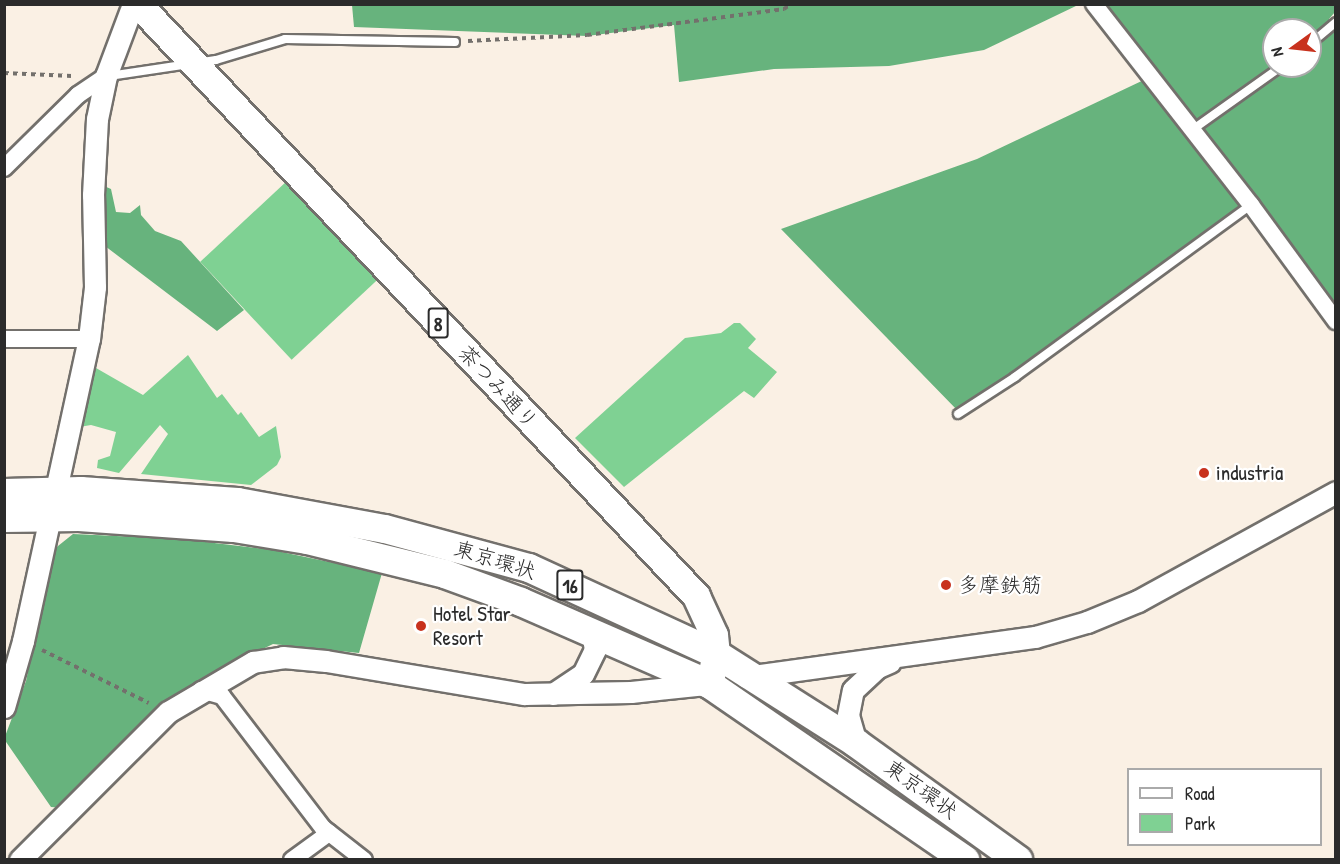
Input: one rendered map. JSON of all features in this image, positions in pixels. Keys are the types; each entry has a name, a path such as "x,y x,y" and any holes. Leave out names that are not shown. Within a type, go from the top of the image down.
{"highway":[{"name":"東京環状","path":"4,492 52,504 307,540 445,574 592,633 709,684 965,860"},
{"name":"東京環状","path":"4,518 52,504 238,502 407,534 529,568 716,654 856,743 1018,860"}],"main road":[{"name":"茶つみ通り","path":"138,4 696,596 709,618 716,654 709,684"}],"street":[{"path":"4,707 23,641 89,339 95,287 94,149 106,76 132,4"},
{"path":"1094,4 1251,205 1335,321"},
{"path":"4,168 78,96 106,76"},
{"path":"4,339 89,339"},
{"path":"20,860 168,712 201,690 253,663 283,657 326,661 477,689 552,694 709,684 750,676 1035,637 1087,622 1138,601 1335,492"},
{"path":"552,694 583,674 595,649 592,633"},
{"path":"856,743 848,715 853,690 878,667 907,655"},
{"path":"201,690 222,696 329,833 363,860"},
{"path":"292,860 329,833"}],"lane":[{"path":"1322,33 1335,22"},
{"path":"106,76 193,63 285,39 455,42"},
{"path":"1192,130 1265,78"},
{"path":"958,414 1024,371 1251,205"}],"path":[{"path":"455,42 587,34 784,9 791,4"},
{"path":"4,73 106,76"},
{"path":"23,641 168,712"}],"green space":[{"path":"352,4 1078,5 984,50 889,66 774,69 679,82 674,25 587,36 354,27"},
{"path":"1092,5 1335,5 1335,12 1329,19 1336,29 1335,327 1252,211 958,411 781,229 977,159 1148,78"},
{"path":"288,180 379,278 292,360 200,262"},
{"path":"104,186 111,189 116,212 130,213 140,205 141,215 155,231 181,241 244,310 217,331 105,246"},
{"path":"734,323 740,323 756,339 748,348 777,372 754,398 744,391 624,487 575,438 685,338 721,333"},
{"path":"188,355 217,398 222,394 238,415 241,412 259,437 276,426 281,457 277,465 251,485 141,474 168,434 160,425 119,473 97,468 98,460 110,456 116,432 91,425 79,427 96,368 143,395"},
{"path":"73,534 181,539 272,550 382,573 359,653 273,644 198,681 123,746 66,808 51,807 4,739 26,681 53,550"}],"place":[{"name":"industria","path":"1204,473"},
{"name":"多摩鉄筋","path":"946,585"},
{"name":"Hotel Star Resort","path":"421,626"}]}
